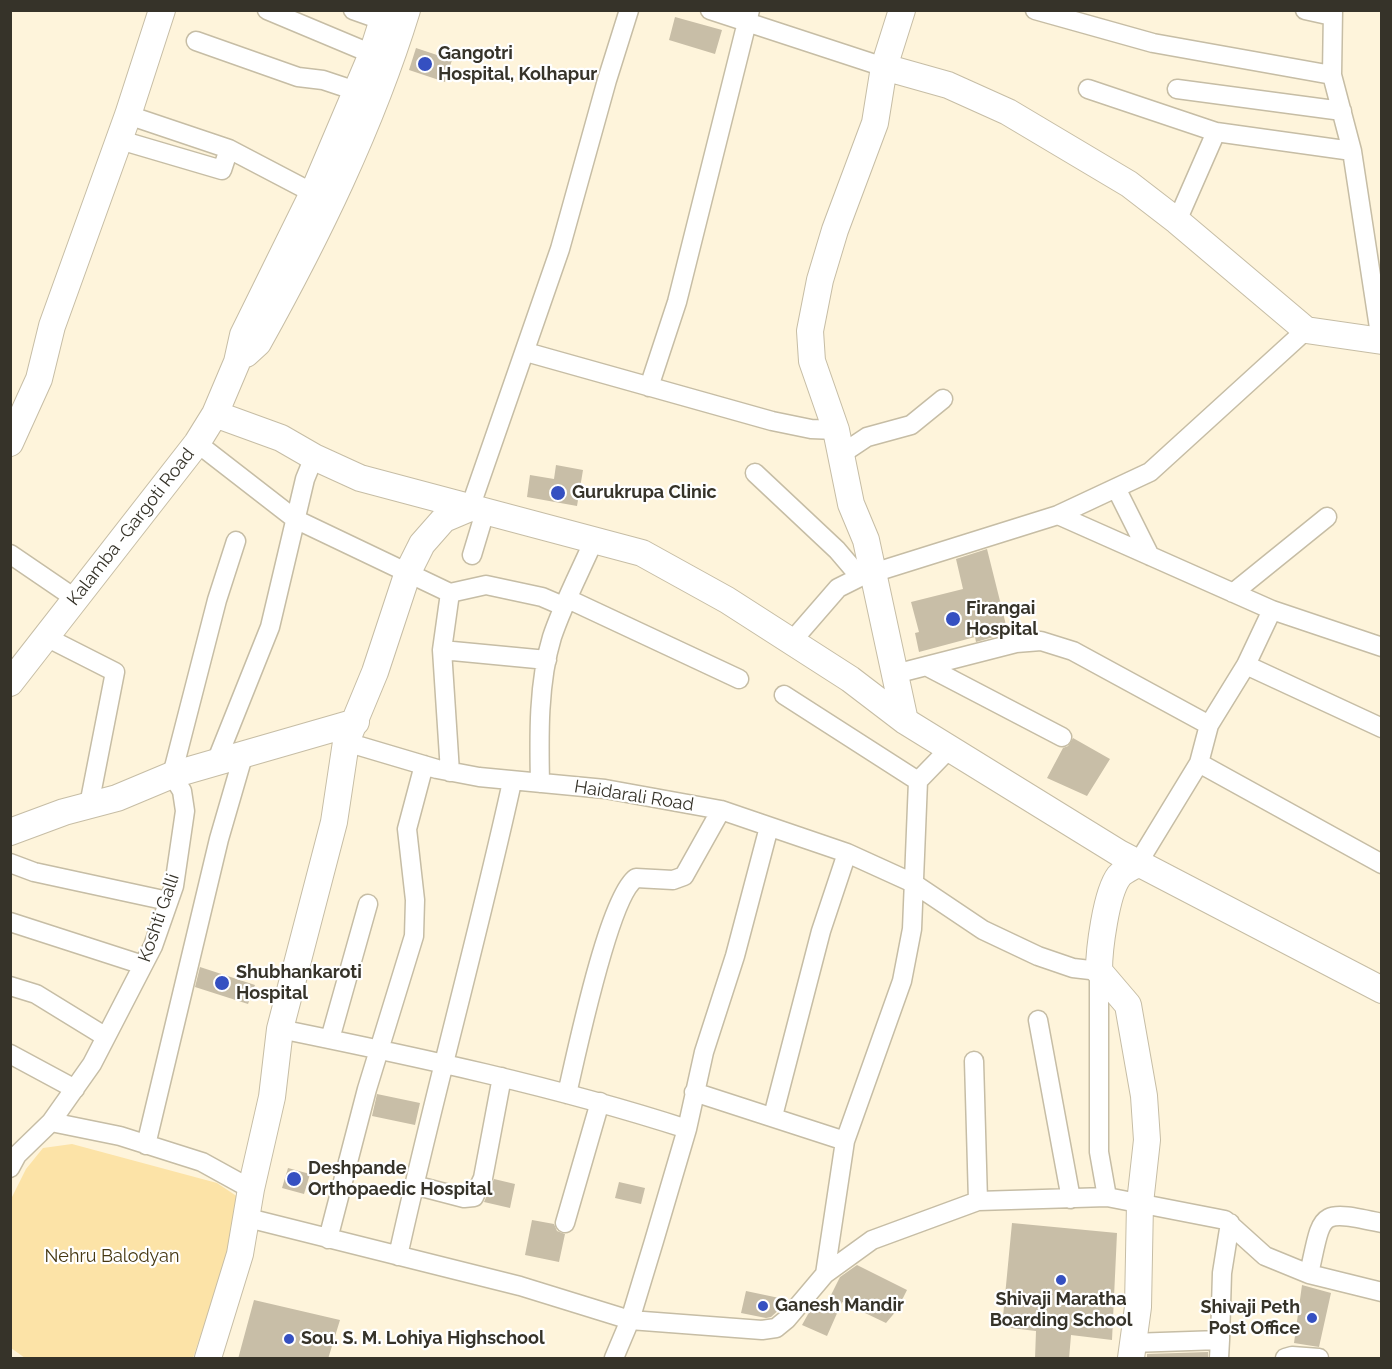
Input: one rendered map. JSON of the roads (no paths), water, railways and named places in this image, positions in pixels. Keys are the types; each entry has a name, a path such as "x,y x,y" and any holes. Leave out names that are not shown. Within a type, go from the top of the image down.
{"street":[{"path":"10,443 39,379 52,326 120,140 162,10"},
{"path":"267,10 372,54"},
{"path":"353,10 392,14"},
{"path":"472,555 478,510 560,249 629,10"},
{"path":"710,10 749,17 884,67 948,85 1008,112 1129,184 1177,221 1306,330 1381,341 1352,151 1332,75 1332,13 1305,10"},
{"path":"902,10 884,67 875,123 835,230 820,280 810,331 812,361 838,443 851,504 866,540 865,575 895,674 905,721"},
{"path":"1035,10 1153,43 1332,75"},
{"name":"Kalamba -Gargoti Road","path":"10,683 196,444 215,414 237,362 243,335 313,194 372,54 392,14"},
{"name":"Kalamba -Gargoti Road","path":"237,362 258,344 332,203 374,104 392,14"},
{"path":"649,387 677,302 749,17"},
{"path":"196,41 298,77 323,80 356,91"},
{"path":"1088,89 1216,132 1352,151"},
{"path":"1177,89 1342,111"},
{"path":"128,115 229,149 313,194"},
{"path":"1177,221 1216,132"},
{"path":"120,140 222,170 229,149"},
{"path":"792,641 838,588 865,575 1058,515 1150,472 1306,330"},
{"path":"526,352 772,421 811,429 838,443 911,425 943,399"},
{"path":"215,414 280,438 360,478 642,553 727,600 850,679 905,721 1138,863 1382,990"},
{"path":"196,444 295,519 450,593 486,585 566,603 739,679"},
{"path":"216,762 270,627 295,519 314,457"},
{"path":"755,473 865,575"},
{"path":"1116,488 1150,556"},
{"path":"208,1359 240,1254 248,1218 251,1189 272,1097 280,1029 334,822 351,732 408,572 434,528 444,519 478,510"},
{"path":"1058,515 1272,610 1382,647"},
{"path":"1233,593 1327,517"},
{"path":"540,783 539,738 547,660 566,603 594,540"},
{"path":"172,775 217,600 236,541"},
{"path":"10,554 76,599"},
{"path":"450,593 442,650 450,772"},
{"path":"1107,1197 1099,1152 1098,971 1101,938 1119,876 1138,863 1199,763 1209,724 1246,665 1272,610"},
{"path":"46,637 115,672 89,805"},
{"path":"895,674 1016,643 1041,641 1073,651 1209,724"},
{"path":"442,650 547,660"},
{"path":"1246,665 1382,728"},
{"path":"926,666 1062,737"},
{"path":"784,695 918,781"},
{"path":"10,832 89,805 117,798 172,775 244,753 351,732"},
{"name":"Haidarali Road","path":"351,732 424,765 450,772 512,782 605,789 721,810 847,853 913,883 983,930 1038,956 1073,968 1098,971"},
{"path":"825,1274 845,1141 902,981 912,929 918,781 951,747"},
{"path":"146,1145 216,850 244,753"},
{"path":"1199,763 1382,864"},
{"path":"328,1239 380,1049 414,936 415,900 407,829 424,765"},
{"name":"Koshti Galli","path":"10,1168 17,1155 51,1122 75,1089 106,1037 143,965 174,886 185,812 182,791 172,775"},
{"path":"398,1256 443,1064 489,889 512,782"},
{"path":"567,1094 596,980 623,894 636,878 673,880 684,876 721,810"},
{"path":"614,1359 630,1320 687,1129 704,1052 735,956 769,827"},
{"path":"773,1116 821,931 847,853"},
{"path":"10,864 34,872 168,901"},
{"path":"330,1039 368,904"},
{"path":"10,922 143,965"},
{"path":"1098,971 1128,1005 1144,1096 1148,1140 1140,1203 1138,1307 1131,1351 1220,1340"},
{"path":"10,986 36,994 106,1037"},
{"path":"1038,1020 1071,1199"},
{"path":"280,1029 502,1077 600,1102 687,1129"},
{"path":"10,1054 75,1089"},
{"path":"974,1061 978,1202"},
{"path":"414,1185 464,1198 474,1197 483,1178 502,1077"},
{"path":"694,1092 845,1141"},
{"path":"565,1223 600,1102"},
{"path":"51,1122 120,1136 202,1162 251,1189"},
{"path":"248,1218 520,1286 630,1320 762,1330 776,1328 825,1274 872,1240 978,1202 1107,1197 1230,1223 1265,1256 1309,1274 1382,1292"},
{"path":"1309,1274 1317,1235 1323,1222 1330,1215 1340,1214 1382,1223"},
{"path":"1219,1359 1222,1273 1230,1223"},
{"path":"1286,1359 1292,1356 1319,1359"}],"place":[{"name":"Gangotri Hospital, Kolhapur","path":"425,64"},
{"name":"Gurukrupa Clinic","path":"558,493"},
{"name":"Firangai Hospital","path":"953,619"},
{"name":"Shubhankaroti Hospital","path":"222,983"},
{"name":"Deshpande Orthopaedic Hospital","path":"294,1179"},
{"name":"Shivaji Maratha Boarding School","path":"1061,1280"},
{"name":"Ganesh Mandir","path":"763,1306"},
{"name":"Shivaji Peth Post Office","path":"1312,1318"},
{"name":"Sou. S. M. Lohiya Highschool","path":"289,1339"}],"park label":[{"name":"Nehru Balodyan","path":"112,1257"}]}
